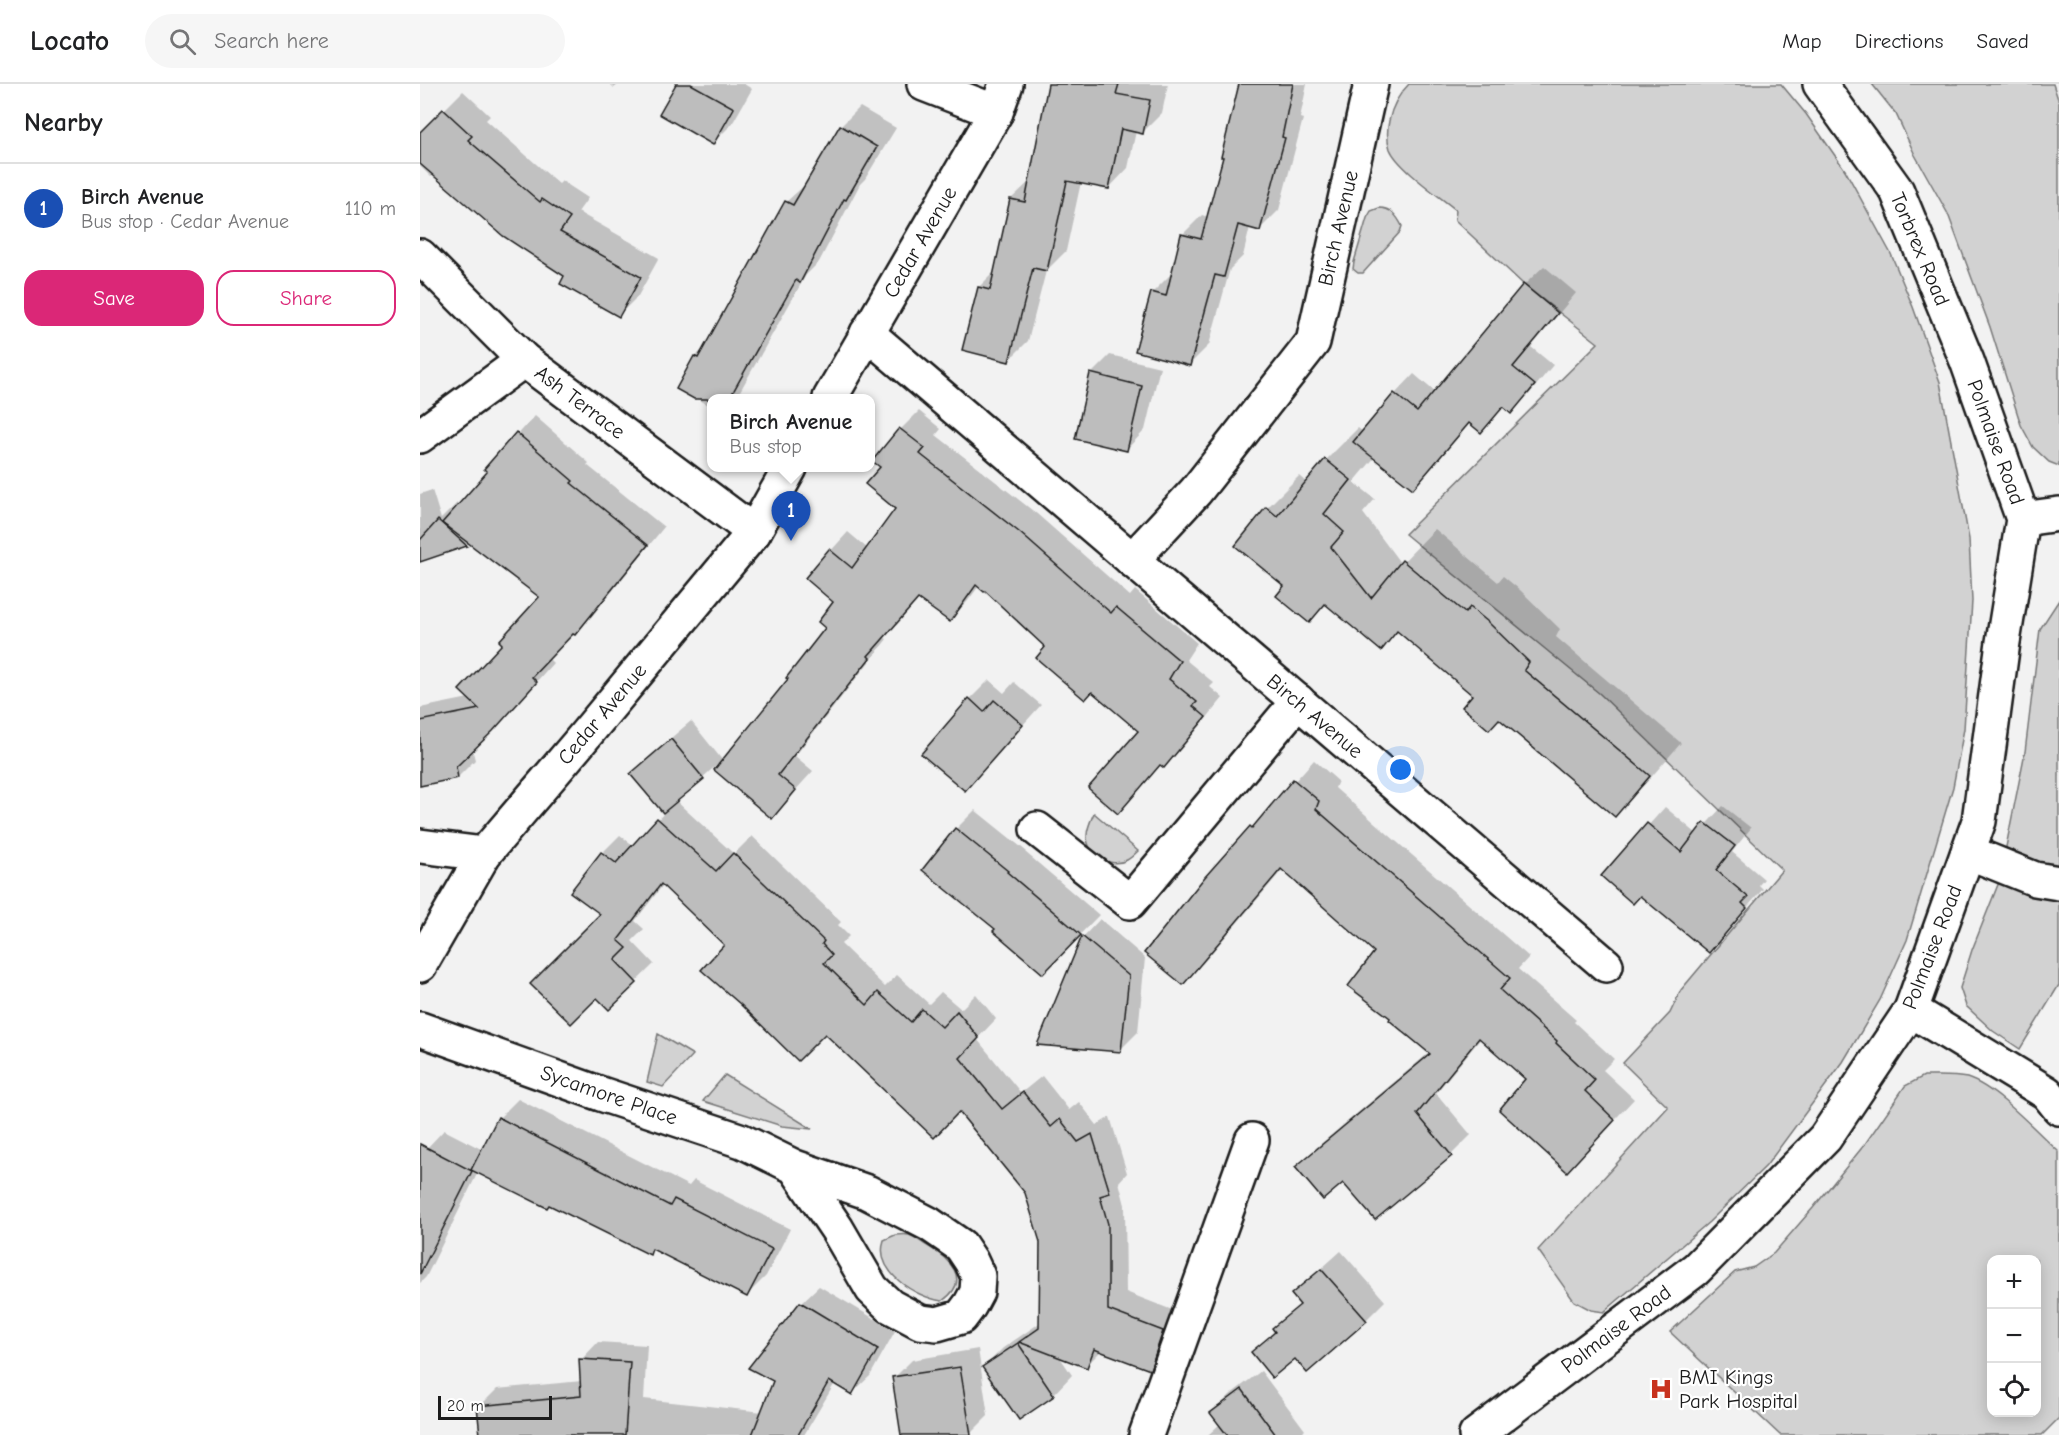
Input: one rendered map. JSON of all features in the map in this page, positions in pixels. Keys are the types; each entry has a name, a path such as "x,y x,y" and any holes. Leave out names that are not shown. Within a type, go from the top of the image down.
{"street":[{"path":"924,84 1001,98"},
{"name":"Birch Avenue","path":"1132,560 1196,491 1313,342 1371,84"},
{"name":"Torbrex Road","path":"1820,84 1897,191 1967,361"},
{"name":"Cedar Avenue","path":"833,394 1001,98"},
{"name":"Ash Terrace","path":"420,256 524,360 754,532"},
{"name":"Birch Avenue","path":"867,333 1606,965"},
{"path":"420,436 524,360"},
{"name":"Polmaise Road","path":"1476,1435 1696,1269 1825,1138 1911,1010 1979,821 2003,642 2023,519 1967,361"},
{"name":"Cedar Avenue","path":"420,965 484,854 754,532 788,472"},
{"path":"2023,519 2059,514"},
{"path":"1037,829 1130,902 1298,701"},
{"path":"420,846 484,854"},
{"path":"1968,852 2035,879 2059,883"},
{"path":"1911,1010 2047,1093 2059,1108"},
{"name":"Sycamore Place","path":"420,1029 601,1094 742,1141 795,1167 867,1192 929,1224 960,1246 978,1276 976,1292 961,1317 937,1324 920,1322 890,1306 872,1289 837,1229 795,1167"},
{"path":"1146,1435 1252,1140"}],"shaded area":[{"path":"1409,84 1781,84 1806,114 1845,170 1891,254 1913,307 1940,382 1969,539 1972,601 1964,729 1953,787 1907,940 1880,1000 1843,1062 1766,1166 1709,1222 1604,1312 1591,1310 1574,1301 1538,1250 1668,1107 1623,1063 1670,1013 1681,990 1782,870 1600,694 1405,534 1598,343 1523,284 1455,220 1456,210 1394,157 1388,142 1389,121 1396,101"},
{"path":"1872,84 2053,84 2059,102 2059,466 2049,462 2033,447 2021,425 1990,327 1948,214 1915,155 1896,114"},
{"path":"1379,208 1393,213 1402,226 1400,232 1363,273 1358,273 1353,269 1354,262 1367,218 1371,211"},
{"path":"2059,600 2059,985 2020,1049 1993,1031 1966,1006 1960,988 1972,950 1999,882 2025,752 2040,629"},
{"path":"1094,813 1138,851 1128,859 1113,863 1095,854 1090,849 1087,835"},
{"path":"658,1034 693,1055 663,1087 647,1082"},
{"path":"725,1075 812,1129 782,1126 703,1101"},
{"path":"1924,1076 1951,1076 1967,1078 1990,1090 2059,1152 2059,1418 2042,1435 1780,1435 1670,1332 1735,1272 1754,1267 1774,1253 1865,1144 1905,1086"},
{"path":"895,1235 913,1237 935,1250 954,1270 957,1277 956,1285 942,1301 931,1299 909,1288 891,1272 885,1262 884,1240"}],"building":[{"path":"676,84 691,84 734,108 713,145 659,114"},
{"path":"1048,84 1119,84 1116,94 1150,100 1143,134 1121,129 1109,189 1067,181 1047,271 1033,268 1009,362 962,350 978,287 990,290 1010,199 1025,202"},
{"path":"1239,84 1293,84 1282,137 1285,138 1260,231 1238,225 1224,277 1215,275 1190,366 1135,351 1151,292 1166,296 1181,234 1201,239 1223,157 1221,157"},
{"path":"443,109 472,136 468,140 540,202 542,199 570,218 560,232 641,277 619,317 560,284 564,276 503,236 420,164 420,132"},
{"path":"840,125 877,147 846,200 844,199 800,283 796,280 732,394 707,394 707,399 694,399 676,389 694,356 698,358 785,201 793,205"},
{"path":"1523,284 1558,313 1513,367 1535,385 1511,414 1503,407 1481,433 1469,423 1413,489 1353,442 1394,393 1417,412"},
{"path":"1090,373 1142,386 1127,451 1075,439"},
{"path":"899,428 925,448 920,454 1019,532 1111,613 1116,607 1180,661 1169,679 1197,702 1193,706 1206,717 1164,768 1160,765 1118,814 1088,788 1138,731 1092,692 1085,700 1036,658 1045,647 976,585 950,622 918,599 868,656 870,658 778,775 796,790 772,819 714,770 788,679 786,678 825,628 818,622 833,602 805,578 829,549 852,568 895,509 865,484 880,467 875,463 875,457"},
{"path":"516,432 573,481 571,483 648,545 575,635 573,634 532,677 537,682 493,731 456,767 458,778 420,786 420,721 479,709 459,690 502,644 499,641 539,597 442,523 487,472 484,469"},
{"path":"1325,459 1351,480 1324,514 1344,532 1331,547 1371,598 1402,560 1465,613 1470,607 1488,622 1529,662 1524,670 1650,776 1615,817 1499,719 1489,730 1462,707 1472,695 1397,631 1381,651 1325,604 1309,623 1276,596 1284,586 1235,546 1266,507 1277,516"},
{"path":"438,520 467,546 420,562 420,540"},
{"path":"969,698 984,712 994,700 1023,725 965,791 921,754"},
{"path":"671,739 704,779 663,813 630,774"},
{"path":"1293,779 1319,801 1316,809 1510,978 1500,990 1557,1041 1556,1043 1595,1080 1585,1091 1615,1120 1567,1172 1499,1110 1525,1079 1479,1038 1417,1114 1452,1156 1375,1220 1343,1183 1323,1200 1295,1167 1430,1054 1389,1020 1390,1018 1348,986 1374,952 1281,869 1183,985 1144,953 1204,878 1250,826 1252,828"},
{"path":"657,818 716,871 733,853 824,941 822,944 832,955 824,963 867,1005 878,992 911,1022 922,1009 942,1027 957,1011 979,1038 960,1058 1002,1109 1023,1092 1051,1127 1060,1119 1078,1142 1092,1134 1110,1193 1100,1196 1108,1224 1108,1310 1163,1331 1150,1370 1094,1349 1087,1368 1019,1342 1039,1328 1040,1242 1025,1193 959,1112 934,1138 825,1034 798,1061 740,1004 701,970 724,945 661,884 618,940 627,948 615,960 637,983 609,1010 597,998 571,1024 530,984 600,914 570,892 601,852 616,863"},
{"path":"1704,822 1735,846 1716,870 1748,897 1742,903 1747,908 1709,953 1640,896 1633,904 1601,876 1647,823 1681,852"},
{"path":"955,828 1081,935 1043,974 993,931 995,929 922,870"},
{"path":"1082,936 1129,976 1121,1052 1037,1045"},
{"path":"498,1117 670,1206 674,1199 772,1249 747,1297 652,1249 650,1255 549,1205 547,1208 471,1170"},
{"path":"420,1144 472,1171 420,1274"},
{"path":"1321,1269 1367,1321 1307,1373 1295,1359 1272,1378 1251,1352 1275,1332 1272,1328 1300,1305 1291,1294"},
{"path":"800,1302 878,1349 852,1395 829,1381 798,1435 752,1435 773,1381 748,1368"},
{"path":"1018,1343 1054,1396 1019,1420 982,1367"},
{"path":"579,1359 630,1362 625,1435 480,1435 477,1406 581,1396"},
{"path":"960,1367 971,1435 901,1435 892,1377"},
{"path":"1242,1389 1276,1435 1227,1435 1210,1413"}],"place":[{"name":"Birch Avenue","path":"791,541"},
{"name":"BMI Kings Park Hospital","path":"1661,1389"}]}
